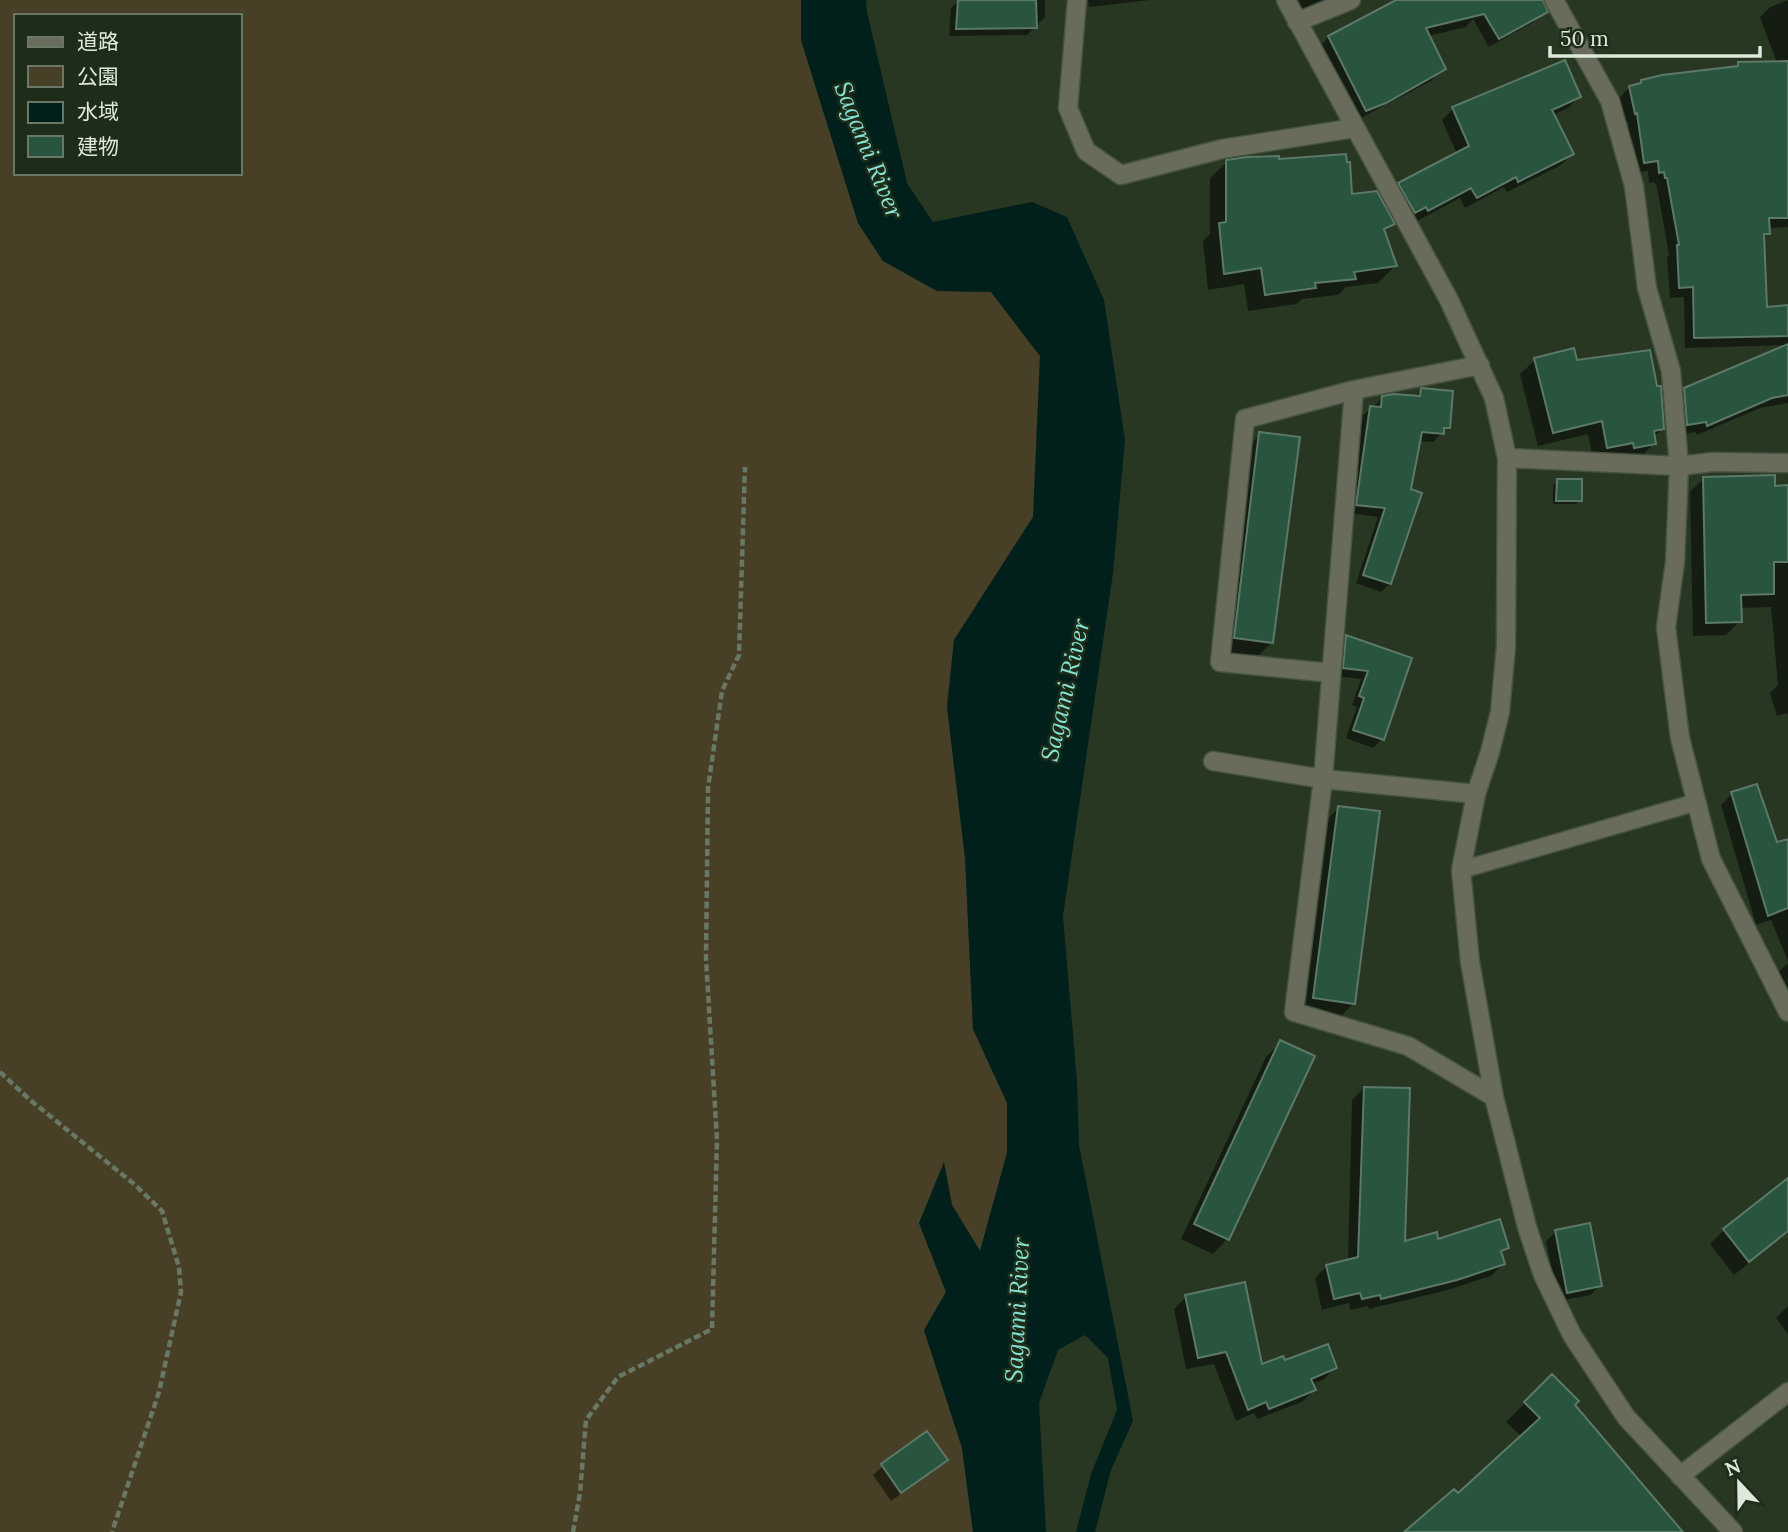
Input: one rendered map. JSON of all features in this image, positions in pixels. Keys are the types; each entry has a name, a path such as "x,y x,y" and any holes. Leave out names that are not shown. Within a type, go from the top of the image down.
{"street":[{"path":"1077,0 1068,108 1086,151 1121,175 1222,149 1355,128"},
{"path":"1286,0 1414,232 1480,365 1494,398 1507,458 1506,646 1500,712 1476,794 1461,870 1470,962 1494,1097 1527,1227 1543,1275 1572,1335 1626,1417 1733,1532"},
{"path":"1297,22 1351,0"},
{"path":"1554,0 1610,101 1634,186 1647,288 1671,372 1679,466 1675,562 1666,627 1679,738 1711,859 1788,1012"},
{"path":"1331,673 1220,662 1245,419 1354,390 1480,365"},
{"path":"1354,390 1323,779 1294,1012 1408,1046 1494,1097"},
{"path":"1507,458 1679,466 1788,463"},
{"path":"1213,761 1323,779 1476,794"},
{"path":"1680,1476 1788,1392"}],"lane":[{"path":"1461,870 1697,802"}],"path":[{"path":"573,1532 580,1493 586,1420 618,1377 712,1329 717,1140 706,959 708,788 722,691 739,655 745,467"},
{"path":"0,1072 29,1099 134,1184 162,1211 179,1267 181,1292 159,1392 112,1532"}],"green space":[{"path":"0,0 801,0 801,40 858,223 883,261 937,291 991,292 1040,356 1033,517 954,640 947,707 965,858 973,1029 1007,1103 1007,1153 980,1251 952,1205 944,1164 919,1223 946,1292 924,1330 962,1448 973,1532 0,1532"}],"water":[{"name":"Sagami River","path":"801,0 866,0 907,183 933,222 1032,202 1067,217 1104,300 1125,440 1113,573 1063,916 1077,1082 1079,1145 1133,1421 1111,1470 1095,1532 1076,1532 1091,1474 1117,1410 1108,1358 1085,1335 1058,1350 1039,1403 1046,1532 973,1532 962,1448 924,1330 946,1292 919,1223 944,1162 952,1205 980,1251 1007,1153 1007,1103 973,1029 965,858 947,707 954,640 1033,517 1040,356 991,292 937,291 883,261 858,223 801,40"}],"building":[{"path":"958,0 1036,0 1037,28 956,29"},
{"path":"1396,0 1543,0 1548,12 1499,39 1484,14 1426,28 1446,69 1386,103 1366,111 1328,36"},
{"path":"1565,60 1581,97 1552,110 1574,154 1518,182 1516,177 1477,198 1471,188 1428,211 1426,207 1415,213 1398,183 1469,146 1452,107"},
{"path":"1788,61 1788,218 1769,218 1770,234 1764,234 1767,307 1788,305 1788,336 1694,338 1693,287 1679,288 1679,245 1667,178 1664,172 1659,173 1658,161 1644,163 1637,113 1635,114 1629,86 1662,75 1738,66 1738,62"},
{"path":"1346,154 1347,162 1350,162 1352,194 1377,191 1395,224 1384,229 1397,266 1354,272 1356,279 1315,283 1316,288 1265,295 1261,268 1224,274 1219,223 1226,222 1226,160"},
{"path":"1788,344 1788,395 1772,398 1707,426 1706,422 1687,425 1684,388"},
{"path":"1574,348 1577,360 1650,350 1657,386 1661,386 1664,429 1654,431 1656,444 1634,448 1633,443 1607,448 1602,421 1553,433 1534,358"},
{"path":"1421,388 1453,391 1450,428 1444,428 1444,434 1422,432 1411,489 1422,493 1391,584 1363,575 1385,508 1356,505 1370,406 1381,407 1382,396 1420,396"},
{"path":"1259,432 1300,437 1273,643 1234,638"},
{"path":"1775,475 1775,486 1788,485 1788,562 1774,562 1774,594 1741,595 1742,622 1706,623 1703,477"},
{"path":"1557,479 1582,479 1582,501 1556,501"},
{"path":"1346,635 1412,658 1384,740 1353,730 1364,698 1359,696 1368,671 1343,668"},
{"path":"1757,784 1777,842 1788,839 1788,908 1768,916 1731,792"},
{"path":"1338,806 1380,811 1355,1004 1313,998"},
{"path":"1280,1040 1315,1056 1229,1240 1194,1224"},
{"path":"1364,1087 1410,1088 1405,1241 1437,1232 1438,1239 1500,1219 1509,1248 1501,1251 1505,1264 1457,1280 1381,1299 1380,1295 1362,1299 1360,1293 1334,1299 1326,1265 1358,1257"},
{"path":"1788,1178 1788,1231 1749,1262 1723,1229"},
{"path":"1590,1223 1602,1286 1567,1293 1555,1230"},
{"path":"1245,1282 1262,1364 1283,1356 1285,1360 1328,1344 1337,1368 1311,1379 1316,1390 1269,1409 1266,1402 1248,1410 1226,1352 1198,1358 1185,1295"},
{"path":"1552,1374 1579,1401 1575,1405 1683,1532 1404,1532 1454,1489 1458,1493 1540,1418 1524,1402"},
{"path":"927,1431 948,1460 901,1493 881,1464"}]}
